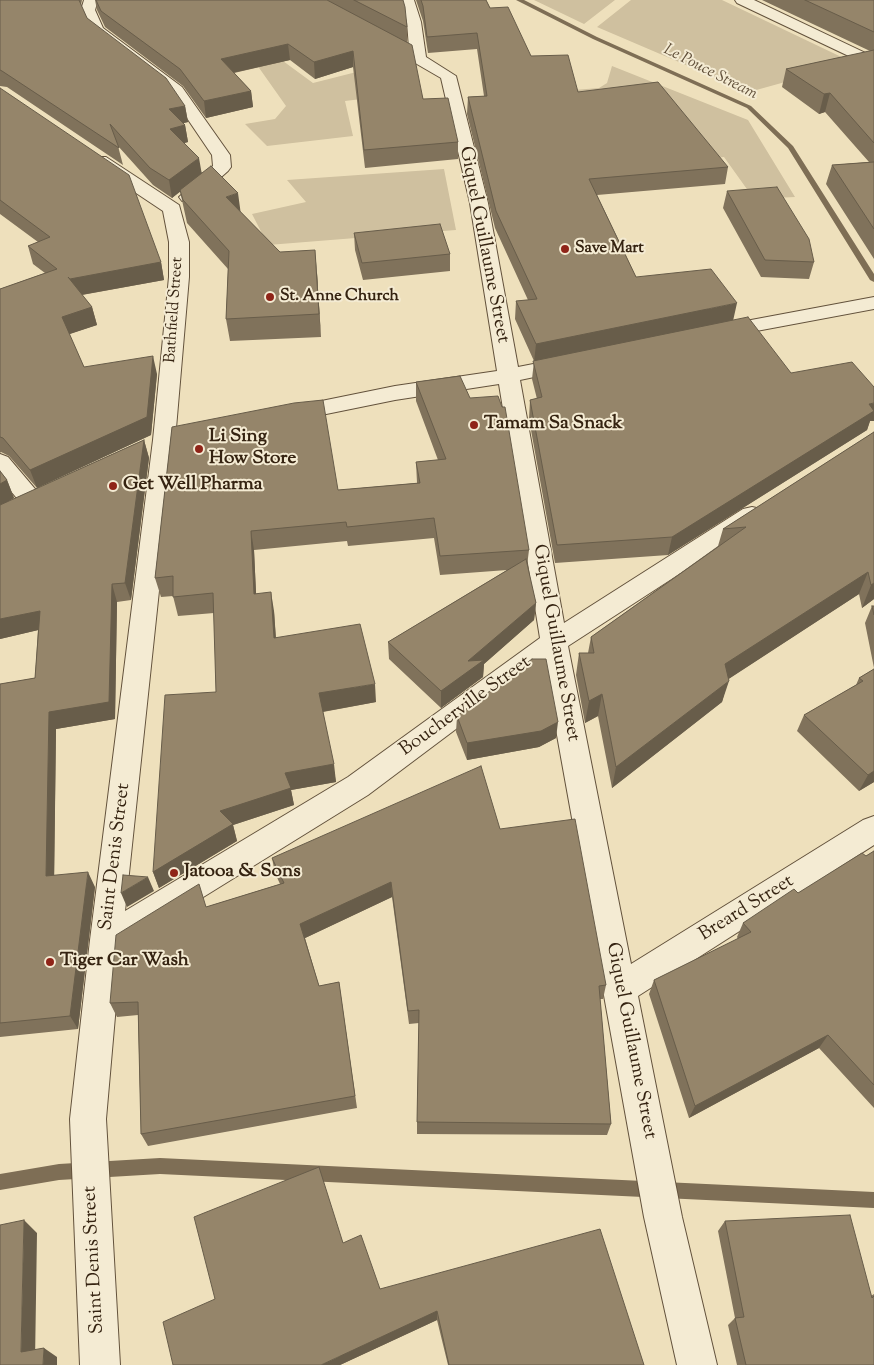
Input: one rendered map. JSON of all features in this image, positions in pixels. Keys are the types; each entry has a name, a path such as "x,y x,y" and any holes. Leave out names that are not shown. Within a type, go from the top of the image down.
{"street":[{"path":"82,148 172,209 208,182 222,167 221,155 176,90 97,30 88,10 91,0"},
{"path":"407,0 414,22 418,57"},
{"path":"742,0 874,63"},
{"name":"Giquel Guillaume Street","path":"359,26 418,57 448,76 479,203 507,376 554,642 644,1105 663,1217 697,1365"},
{"name":"Bathfield Street","path":"164,441 179,277 179,242 172,209"},
{"path":"697,336 874,303"},
{"path":"270,418 395,393 507,376 592,358"},
{"name":"Saint Denis Street","path":"100,1365 88,1119 106,940 164,441"},
{"path":"0,462 33,502"},
{"name":"Boucherville Street","path":"106,940 358,786 554,642 776,500"},
{"name":"Breard Street","path":"620,989 874,829"}],"shaded area":[{"path":"534,0 615,0 584,24"},
{"path":"631,0 722,0 854,63 749,92 597,27"},
{"path":"283,61 313,83 392,63 419,92 345,101 353,136 267,146 245,124 275,119 286,106 257,65"},
{"path":"612,66 748,120 795,197 754,199 724,157 597,169 584,100 574,90 599,88 607,83"},
{"path":"444,169 456,230 268,245 252,214 306,202 287,180"}],"building":[{"path":"0,0 79,0 87,18 166,78 185,106 169,109 185,125 170,129 199,158 169,180 150,168 110,124 119,148 0,70"},
{"path":"96,0 327,0 412,45 423,99 448,98 458,142 364,150 353,51 314,62 288,44 221,59 251,91 204,101 180,69 101,11"},
{"path":"354,0 403,0 407,27"},
{"path":"421,0 486,0 490,8 508,7 531,56 568,55 578,92 658,82 728,167 589,179 636,277 711,269 737,303 536,344 516,301 537,299 496,211 468,97 487,96 477,33 427,37"},
{"path":"805,0 874,0 874,32"},
{"path":"874,50 874,143 830,93 824,94 786,69"},
{"path":"0,88 129,175 161,262 70,279 68,277 92,307 62,317 84,367 153,356 147,417 30,470 3,438 0,437 0,289 57,269 28,246 50,237 0,200"},
{"path":"874,162 874,229 832,165"},
{"path":"211,166 238,193 226,197 280,252 315,250 319,314 226,319 229,251 183,200 180,190"},
{"path":"777,187 809,239 814,262 765,260 727,191"},
{"path":"440,224 450,254 362,263 354,233"},
{"path":"748,317 791,373 852,362 874,387 874,403 869,404 874,411 672,537 557,545 530,400 542,397 533,361"},
{"path":"460,376 470,398 498,396 502,407 505,407 529,550 440,556 434,518 347,527 346,522 251,531 254,594 271,592 274,638 360,624 375,684 319,693 334,764 285,773 291,788 220,811 233,824 153,872 165,695 216,692 213,593 173,597 173,576 155,578 172,427 294,403 323,400 338,490 420,483 416,462 446,459 416,382"},
{"path":"874,432 874,583 871,585 868,572 725,664 729,681 616,767 602,694 589,701 579,653 594,653 591,637 746,527 723,529"},
{"path":"144,440 125,583 112,584 109,702 49,712 46,876 88,872 70,1016 0,1023 0,684 35,678 40,611 0,619 0,505"},
{"path":"0,471 7,480 0,484"},
{"path":"526,559 536,603 468,661 484,660 441,691 388,642"},
{"path":"532,659 546,659 558,722 541,731 467,743 457,716"},
{"path":"874,669 874,771 868,775 804,715 863,681 859,678"},
{"path":"481,766 500,829 575,819 606,985 599,986 611,1124 417,1122 419,1010 408,1011 391,882 300,924 319,986 339,982 355,1096 141,1134 138,1002 110,1003 116,935 199,884 206,907 284,883 272,858"},
{"path":"874,851 874,1085 828,1035 695,1106 654,980 751,932 743,923 794,889 798,893 862,853 866,856"},
{"path":"123,875 148,877 121,893"},
{"path":"319,1167 343,1243 361,1235 380,1289 600,1229 644,1365 449,1365 437,1311 321,1365 173,1365 163,1322 215,1299 194,1217"},
{"path":"850,1215 872,1298 874,1296 874,1365 746,1365 735,1318 744,1317 725,1221"},
{"path":"24,1220 21,1352 44,1348 43,1365 0,1365 0,1225"}],"waterway":[{"name":"Le Pouce Stream","path":"519,0 595,38 749,107 791,147 874,280"},
{"path":"0,1182 59,1172 160,1166 874,1200"}],"place":[{"name":"Save Mart","path":"565,249"},
{"name":"St. Anne Church","path":"270,297"},
{"name":"Tamam Sa Snack","path":"474,425"},
{"name":"Li Sing How Store","path":"199,449"},
{"name":"Get Well Pharma","path":"113,486"},
{"name":"Jatooa & Sons","path":"174,873"},
{"name":"Tiger Car Wash","path":"50,962"}]}
